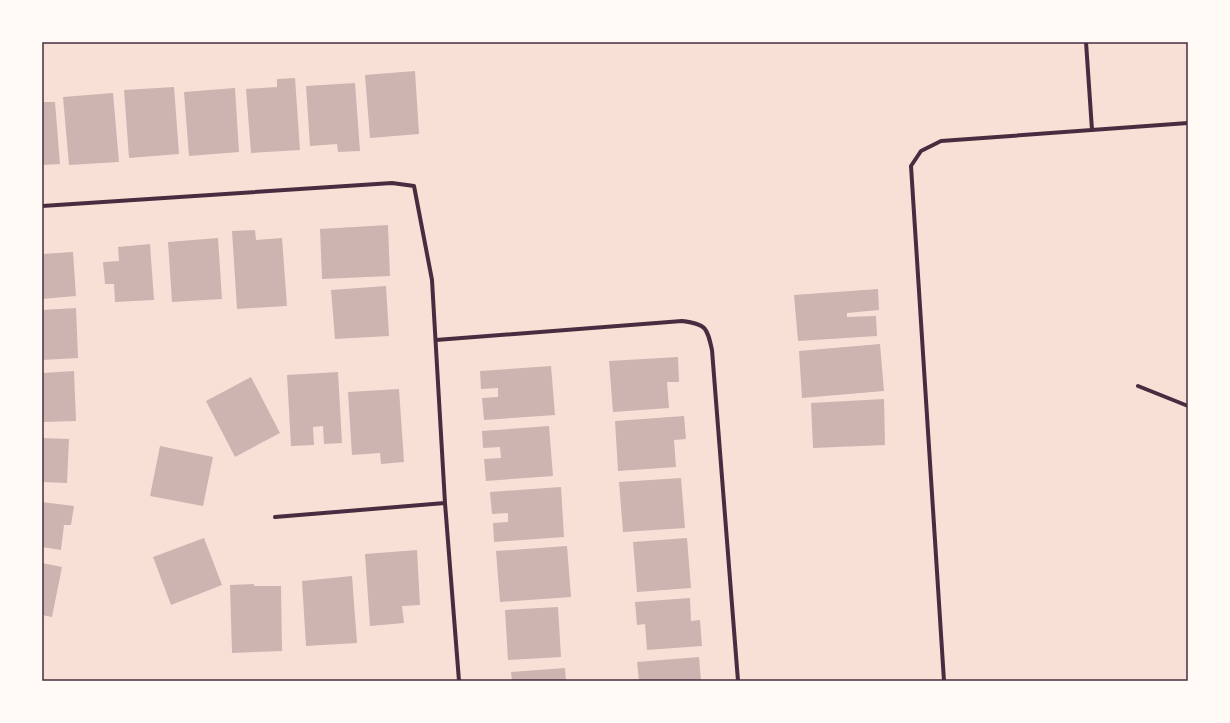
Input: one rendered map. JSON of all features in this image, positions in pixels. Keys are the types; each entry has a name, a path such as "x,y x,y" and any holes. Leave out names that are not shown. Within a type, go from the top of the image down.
{"street":[{"path":"1086,42 1092,130"},
{"path":"944,681 911,166 921,151 941,141 1188,123"},
{"path":"42,206 392,182 414,186 432,280 445,503 459,681"},
{"path":"436,340 682,321 698,323 708,333 712,350 738,681"},
{"path":"1138,386 1188,406"},
{"path":"275,517 445,503"}],"building":[{"path":"415,71 419,134 370,138 365,75"},
{"path":"295,78 300,150 251,153 246,89 277,87 277,79"},
{"path":"355,83 360,151 338,152 337,144 310,146 306,86"},
{"path":"174,87 179,154 129,158 124,90"},
{"path":"235,88 239,152 189,156 184,92"},
{"path":"113,93 119,162 69,165 63,97"},
{"path":"42,102 55,102 60,164 42,165"},
{"path":"388,225 390,276 322,279 320,229"},
{"path":"255,230 256,240 282,238 287,306 237,309 232,231"},
{"path":"218,238 222,299 172,302 168,242"},
{"path":"150,244 154,300 115,302 114,284 105,284 103,262 119,261 118,247"},
{"path":"73,252 76,296 42,299 42,254"},
{"path":"386,286 389,336 335,339 331,290"},
{"path":"878,289 879,310 847,313 847,317 876,316 877,336 798,341 794,295"},
{"path":"76,308 78,358 42,360 42,310"},
{"path":"880,344 884,391 802,398 799,351"},
{"path":"678,357 679,382 667,382 669,408 613,412 609,361"},
{"path":"551,366 555,415 484,420 482,398 498,397 498,388 481,389 480,371"},
{"path":"74,371 76,421 42,422 42,373"},
{"path":"338,372 342,443 324,444 323,426 313,427 314,445 291,446 287,375"},
{"path":"251,377 280,433 235,457 206,401"},
{"path":"399,389 404,462 381,464 380,453 352,455 348,392"},
{"path":"884,399 885,445 813,448 811,403"},
{"path":"684,416 686,439 674,440 676,467 618,471 615,421"},
{"path":"549,426 553,476 486,481 484,459 501,458 500,447 483,448 482,431"},
{"path":"42,438 69,439 67,483 42,482"},
{"path":"160,446 213,457 203,506 150,496"},
{"path":"681,478 685,528 623,532 619,482"},
{"path":"561,487 564,537 494,542 493,523 508,522 508,513 492,514 490,492"},
{"path":"42,502 74,506 71,525 64,525 61,550 42,547"},
{"path":"204,538 222,585 171,605 153,557"},
{"path":"687,538 691,588 637,592 633,542"},
{"path":"567,546 571,597 500,602 496,551"},
{"path":"417,550 420,605 402,606 404,623 370,626 365,554"},
{"path":"42,563 62,567 52,617 42,615"},
{"path":"352,576 357,643 306,646 302,581"},
{"path":"254,584 254,586 281,586 282,651 232,653 230,585"},
{"path":"690,598 691,621 700,620 702,646 647,650 645,624 637,625 635,602"},
{"path":"558,607 561,657 508,660 505,610"},
{"path":"699,657 701,681 639,681 637,662"},
{"path":"565,668 566,681 512,681 511,672"}]}
